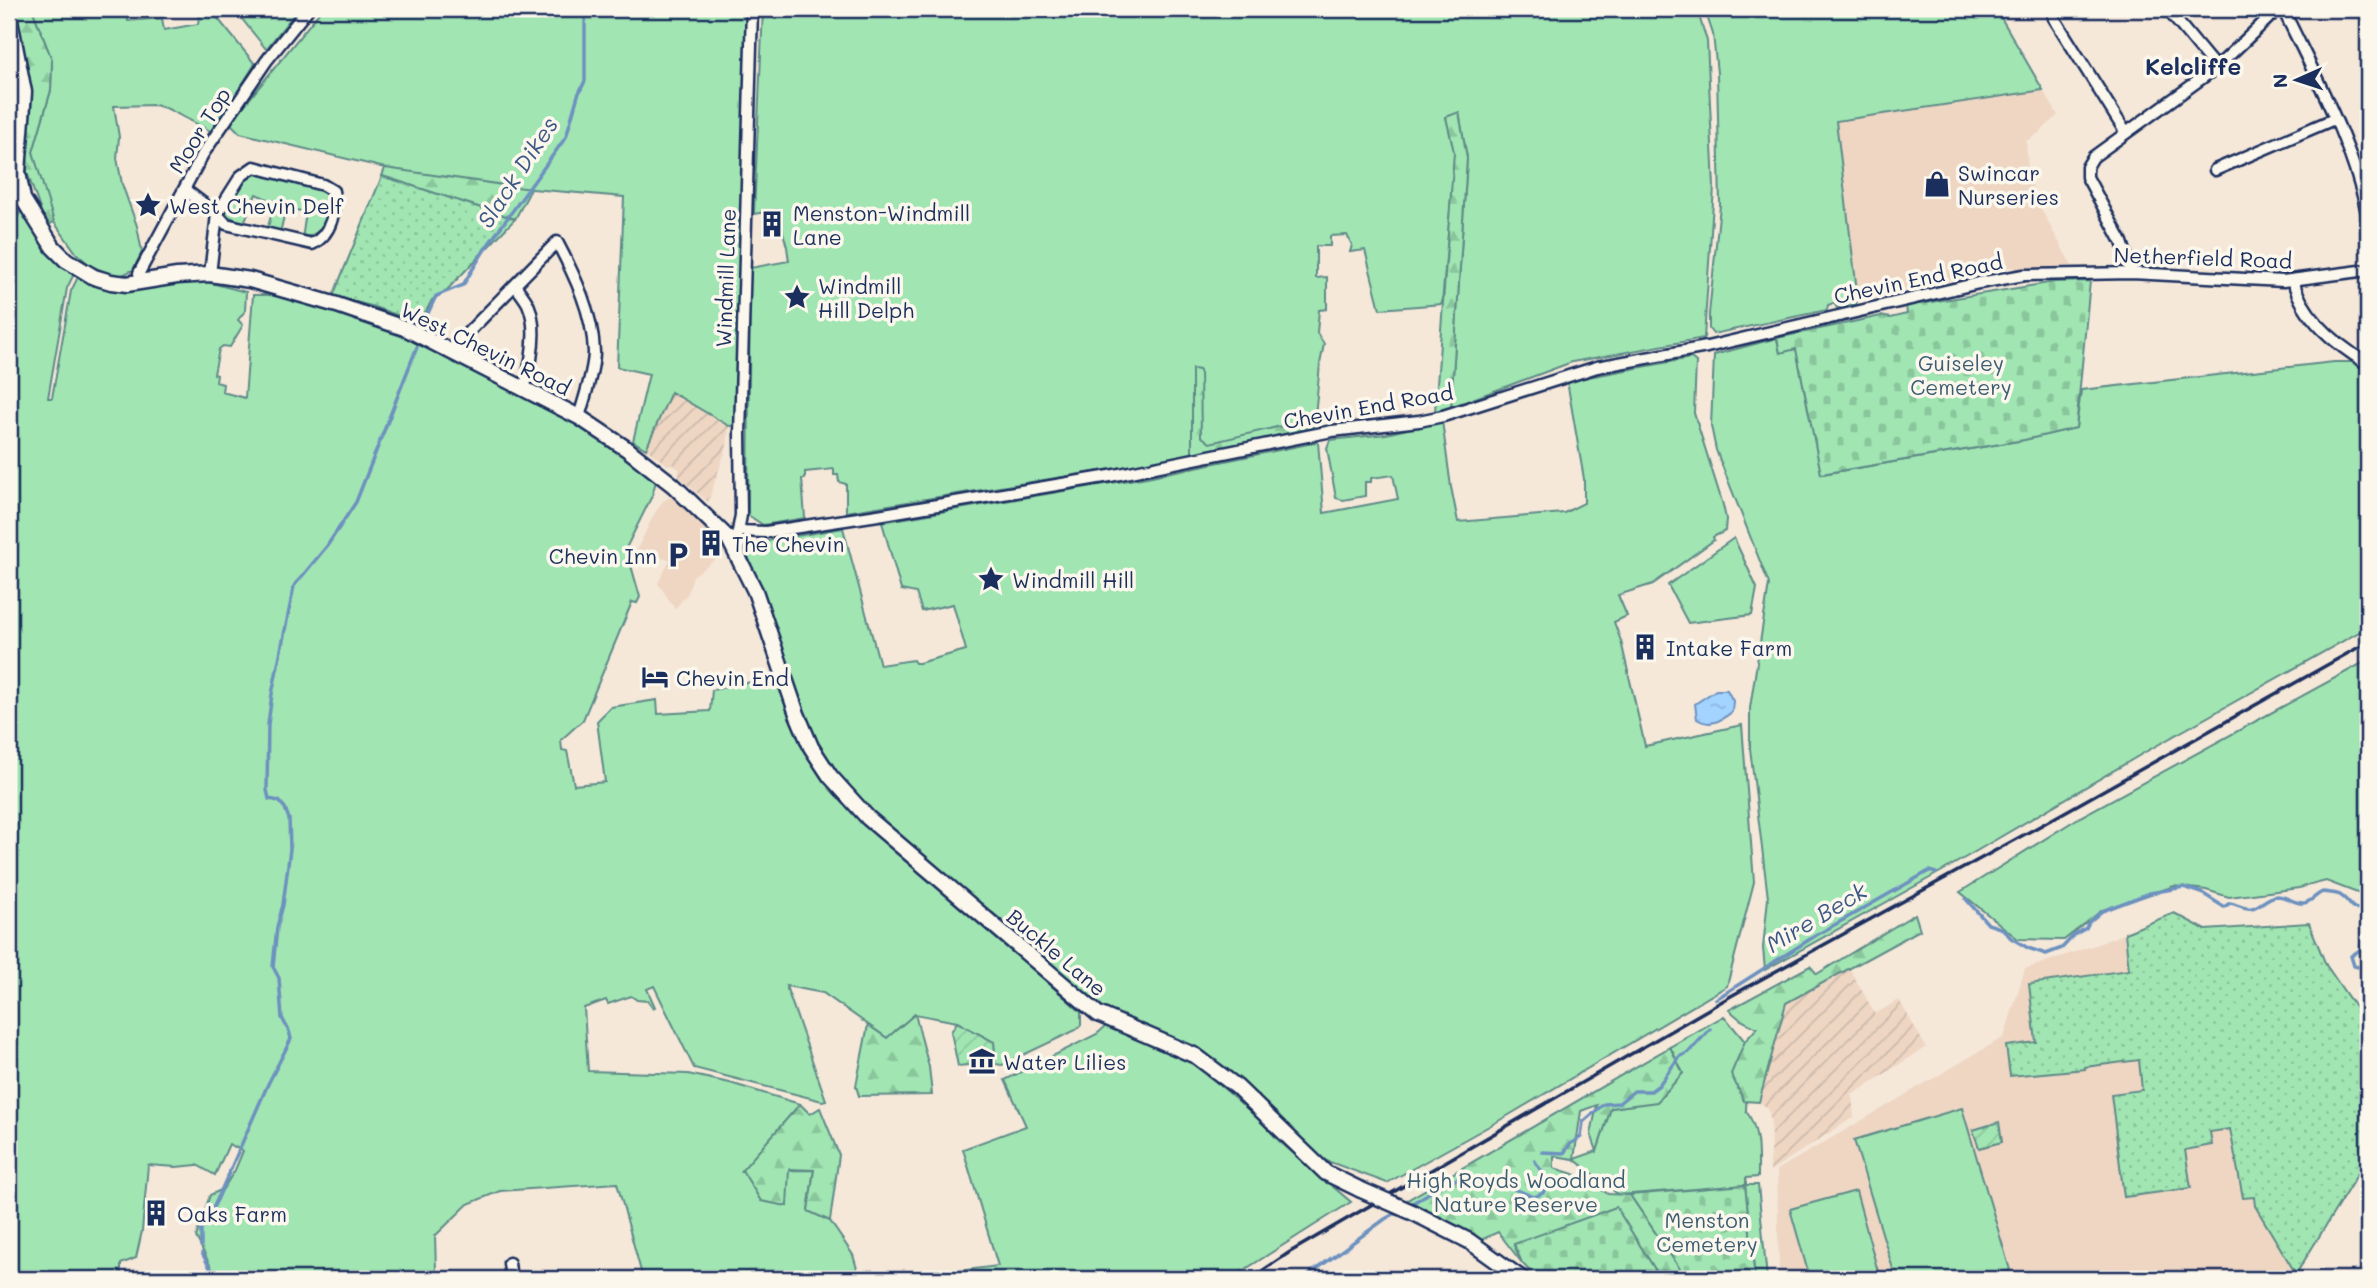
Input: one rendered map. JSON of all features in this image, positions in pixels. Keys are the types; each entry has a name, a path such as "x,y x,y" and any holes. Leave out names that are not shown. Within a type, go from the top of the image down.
{"street":[{"name":"Moor Top","path":"141,282 139,273 203,154 267,60 308,9"},
{"name":"Windmill Lane","path":"734,548 739,531 752,9"},
{"path":"2052,9 2054,18 2126,133"},
{"path":"2167,9 2217,68"},
{"path":"2132,273 2122,242 2087,177 2087,167 2093,157 2217,68 2280,9 2361,182 2368,217"},
{"name":"West Chevin Road","path":"9,15 24,92 18,172 23,199 53,247 74,265 94,277 127,284 210,274 250,280 407,329 579,417 650,466 707,515 723,531 734,548"},
{"path":"2215,170 2334,120"},
{"path":"184,189 217,214 226,224 312,244 328,229 336,203 333,191 323,185 254,167 241,176 217,214 210,274"},
{"path":"449,352 557,242 572,270 587,311 594,354 579,417"},
{"name":"Netherfield Road","path":"2079,274 2132,273 2293,280 2368,271"},
{"name":"Chevin End Road","path":"739,531 766,532 878,515 1122,474 1332,430 1419,421 1597,368 1707,347 1979,283 2024,275 2079,274"},
{"path":"2293,280 2302,302 2319,326 2338,344 2368,364"},
{"path":"515,285 529,306 533,327 531,365 524,389"},
{"name":"Buckle Lane","path":"734,548 755,592 811,747 830,776 868,818 1098,1014 1196,1056 1237,1087 1326,1172 1469,1241 1522,1279"},
{"path":"509,1264 511,1279"}],"shaded area":[{"name":"Swincar Nurseries","path":"2043,90 2058,115 2026,141 2028,170 2035,198 2072,266 1996,269 1858,299 1836,121"},
{"path":"671,392 729,426 727,446 708,502 679,477 679,469 668,465 646,449"},
{"path":"676,494 706,523 727,551 693,576 688,593 675,609 658,583 670,560 636,552 663,501"},
{"path":"2174,913 2206,930 2309,923 2326,965 2368,1026 2368,1157 2296,1274 2254,1279 1779,1279 1777,1170 2004,1037 2025,969 2098,944"},
{"path":"1850,969 1875,1014 1899,1000 1926,1047 1852,1095 1854,1117 1770,1171 1771,1124 1768,1108 1759,1102 1786,1003"}],"green space":[{"path":"14,9 32,9 52,60 51,90 33,152 54,222 46,226 27,172 26,141 31,98"},
{"path":"32,9 127,9 128,21 162,18 164,30 198,24 199,17 211,10 255,64 212,132 155,105 114,106 119,137 117,158 142,252 133,270 118,277 91,266 77,254 54,222 44,192 33,152 51,90 52,60"},
{"path":"234,9 298,9 266,49"},
{"path":"322,9 747,9 736,425 729,426 671,392 646,449 633,441 649,374 617,367 624,197 486,185 385,168 240,133 230,123"},
{"path":"763,9 1700,9 1700,19 1707,41 1714,187 1704,338 1572,362 1451,407 1467,158 1459,113 1446,117 1455,152 1442,304 1380,309 1365,250 1350,252 1352,245 1347,235 1330,236 1330,246 1316,246 1316,278 1327,277 1327,309 1319,310 1317,333 1324,344 1314,427 1192,456 846,512 846,484 839,482 838,475 834,475 834,469 805,472 805,479 802,479 805,518 763,525 748,515 750,268 789,261 777,210 754,214"},
{"path":"1713,9 1996,9 2043,90 1836,121 1858,299 1856,304 1837,308 1834,303 1828,305 1827,310 1713,334 1709,329 1709,314 1720,205 1717,73 1713,34 1707,16"},
{"path":"9,44 17,92 12,151 14,183 21,210 9,232"},
{"path":"1459,112 1467,158 1451,407 1435,412 1454,152 1446,117"},
{"path":"385,168 531,189 515,219 382,176"},
{"path":"257,171 326,190 330,207 323,227 302,239 306,212 286,208 280,233 267,230 275,202 256,194 244,223 230,217 222,210 244,179"},
{"path":"382,176 515,219 445,292 432,300 420,323 333,296"},
{"path":"21,210 37,237 74,274 67,288 48,398 52,398 71,291 78,277 98,287 117,290 147,289 199,280 246,292 245,311 238,320 243,325 230,347 223,346 219,349 214,374 217,375 216,382 223,384 222,392 245,398 253,295 285,295 400,333 583,428 650,473 656,481 652,496 626,548 640,597 637,603 632,602 583,720 561,740 562,750 567,751 574,785 605,782 597,721 611,707 657,700 658,714 710,711 712,690 776,677 800,742 814,766 862,823 867,823 1081,1012 1081,1025 1076,1030 1002,1065 995,1064 994,1042 957,1022 915,1014 887,1038 823,993 786,986 826,1100 822,1101 694,1068 654,986 647,989 655,1007 653,1009 648,1001 637,1000 631,996 608,1004 606,1000 584,1008 588,1071 688,1074 730,1083 800,1104 742,1171 814,1170 808,1211 830,1221 853,1255 860,1279 643,1279 617,1183 500,1191 468,1204 435,1236 436,1271 416,1279 217,1279 196,1237 210,1195 223,1189 243,1151 229,1144 215,1175 197,1165 148,1165 142,1231 136,1258 121,1264 121,1273 112,1279 9,1279 9,232"},
{"name":"Guiseley Cemetery","path":"2090,281 2076,428 2024,440 1821,474 1796,349 1780,353 1777,338 1881,316 1890,318 1907,314 1906,306 2055,282"},
{"path":"1777,338 1780,353 1796,348 1822,474 2024,440 2076,428 2081,390 2352,362 2368,373 2368,627 1765,970 1763,948 1768,898 1750,748 1750,708 1769,584 1716,450 1711,426 1714,355"},
{"path":"1691,358 1696,362 1694,413 1723,505 1725,531 1713,537 1714,540 1653,584 1618,595 1627,616 1614,622 1621,641 1645,746 1742,725 1754,882 1727,986 1509,1115 1387,1183 1316,1157 1238,1080 1103,1010 1076,990 1020,935 873,817 848,789 809,730 747,553 749,544 843,528 880,665 913,660 919,663 966,650 953,604 922,611 916,593 901,590 882,522 1147,477 1318,442 1324,513 1398,499 1393,475 1371,478 1371,482 1365,482 1365,496 1343,500 1336,498 1327,448 1330,440 1386,434 1442,421 1458,522 1564,513 1584,503 1584,479 1567,381"},
{"path":"1192,369 1200,370 1201,436 1210,443 1315,418 1314,427 1192,456"},
{"path":"1734,538 1757,588 1752,615 1688,623 1668,585"},
{"path":"2368,660 2368,897 2326,881 2299,888 2229,897 2206,890 2174,886 2101,911 2064,940 2018,939 1960,892 2080,817"},
{"path":"2174,913 2206,930 2309,923 2326,965 2368,1026 2368,1157 2296,1274 2255,1206 2254,1197 2243,1198 2230,1129 2210,1132 2212,1145 2185,1150 2191,1188 2124,1197 2111,1094 2142,1090 2139,1060 2085,1069 2010,1076 2006,1046 2036,1042 2029,984 2129,970 2125,933"},
{"path":"1915,914 1920,930 1786,1003 1759,1102 1744,1101 1731,1074 1745,1041 1757,1028 1729,1010 1810,966 1817,974"},
{"path":"915,1014 929,1067 932,1095 859,1096 856,1086 868,1025 887,1038"},
{"path":"1724,1016 1748,1045 1746,1111 1756,1134 1758,1177 1746,1178 1746,1185 1758,1185 1767,1279 1755,1279 1745,1185 1619,1195 1574,1159 1597,1151 1611,1108 1657,1101 1683,1073 1670,1047"},
{"path":"957,1022 994,1042 995,1054 989,1056 990,1063 958,1066 951,1032"},
{"path":"1106,1026 1121,1030 1195,1064 1351,1202 1230,1279 895,1279 998,1266 963,1149 1026,1126 1005,1080 1097,1034"},
{"name":"High Royds Woodland Nature Reserve","path":"1670,1047 1683,1073 1657,1102 1611,1108 1597,1151 1591,1134 1597,1105 1581,1111 1574,1159 1554,1156 1554,1168 1583,1177 1608,1194 1630,1195 1687,1279 1661,1279 1616,1208 1514,1245 1522,1263 1498,1232 1479,1241 1404,1202"},
{"path":"800,1104 810,1114 820,1108 839,1155 830,1221 808,1211 814,1170 789,1169 787,1206 761,1201 742,1170"},
{"path":"1962,1108 2010,1270 1980,1279 1896,1279 1854,1140"},
{"path":"1999,1122 2002,1142 1979,1148 1973,1130"},
{"name":"Menston Cemetery","path":"1745,1185 1755,1279 1687,1279 1630,1195"},
{"path":"1856,1191 1880,1279 1810,1279 1790,1209"},
{"path":"1616,1207 1661,1279 1537,1279 1522,1263 1514,1244"}],"water":[{"path":"1716,690 1727,690 1733,701 1732,712 1711,723 1702,722 1697,719 1695,704"}],"waterway":[{"name":"Slack Dikes","path":"422,326 436,296 463,285 485,249 566,137 578,95 585,81 585,9"},
{"path":"201,1246 201,1230 291,1039 282,1018 279,978 273,967 290,849 289,819 279,801 269,799 267,790 268,724 294,586 327,546 356,502 417,347"},
{"name":"Mire Beck","path":"1716,999 1815,936 1929,871 1936,873"},
{"name":"Mire Beck","path":"1966,899 1988,924 2003,929 2011,938 2028,948 2046,954 2062,948 2102,911 2150,893 2184,887 2202,893 2224,907 2230,903 2252,908 2277,896 2304,903 2323,892 2340,895 2357,909 2368,906"},
{"name":"Mire Beck","path":"2368,932 2363,937 2360,950 2351,956 2354,966 2368,969"},
{"name":"Mire Beck","path":"1542,1152 1564,1153 1570,1144 1581,1137 1583,1122 1604,1104 1619,1103 1634,1091 1651,1091 1659,1085 1679,1057 1689,1052 1710,1029"},
{"name":"Mire Beck","path":"1409,1205 1446,1183 1468,1178 1497,1183 1534,1197 1543,1193 1548,1181 1535,1161"},
{"name":"Mire Beck","path":"1303,1279 1399,1211"},
{"path":"202,1253 216,1279"}],"railway":[{"path":"1250,1279 1290,1252 1731,996 2368,642"}],"place":[{"name":"Swincar Nurseries","path":"1937,184"},
{"name":"West Chevin Delf","path":"148,205"},
{"name":"Menston-Windmill Lane","path":"772,224"},
{"name":"Windmill Hill Delph","path":"797,297"},
{"name":"The Chevin","path":"711,543"},
{"name":"Chevin Inn","path":"678,555"},
{"name":"Windmill Hill","path":"991,579"},
{"name":"Intake Farm","path":"1645,647"},
{"name":"Chevin End","path":"655,677"},
{"name":"Water Lilies","path":"982,1061"},
{"name":"Oaks Farm","path":"156,1213"}],"district":[{"name":"Kelcliffe","path":"2193,66"}]}
